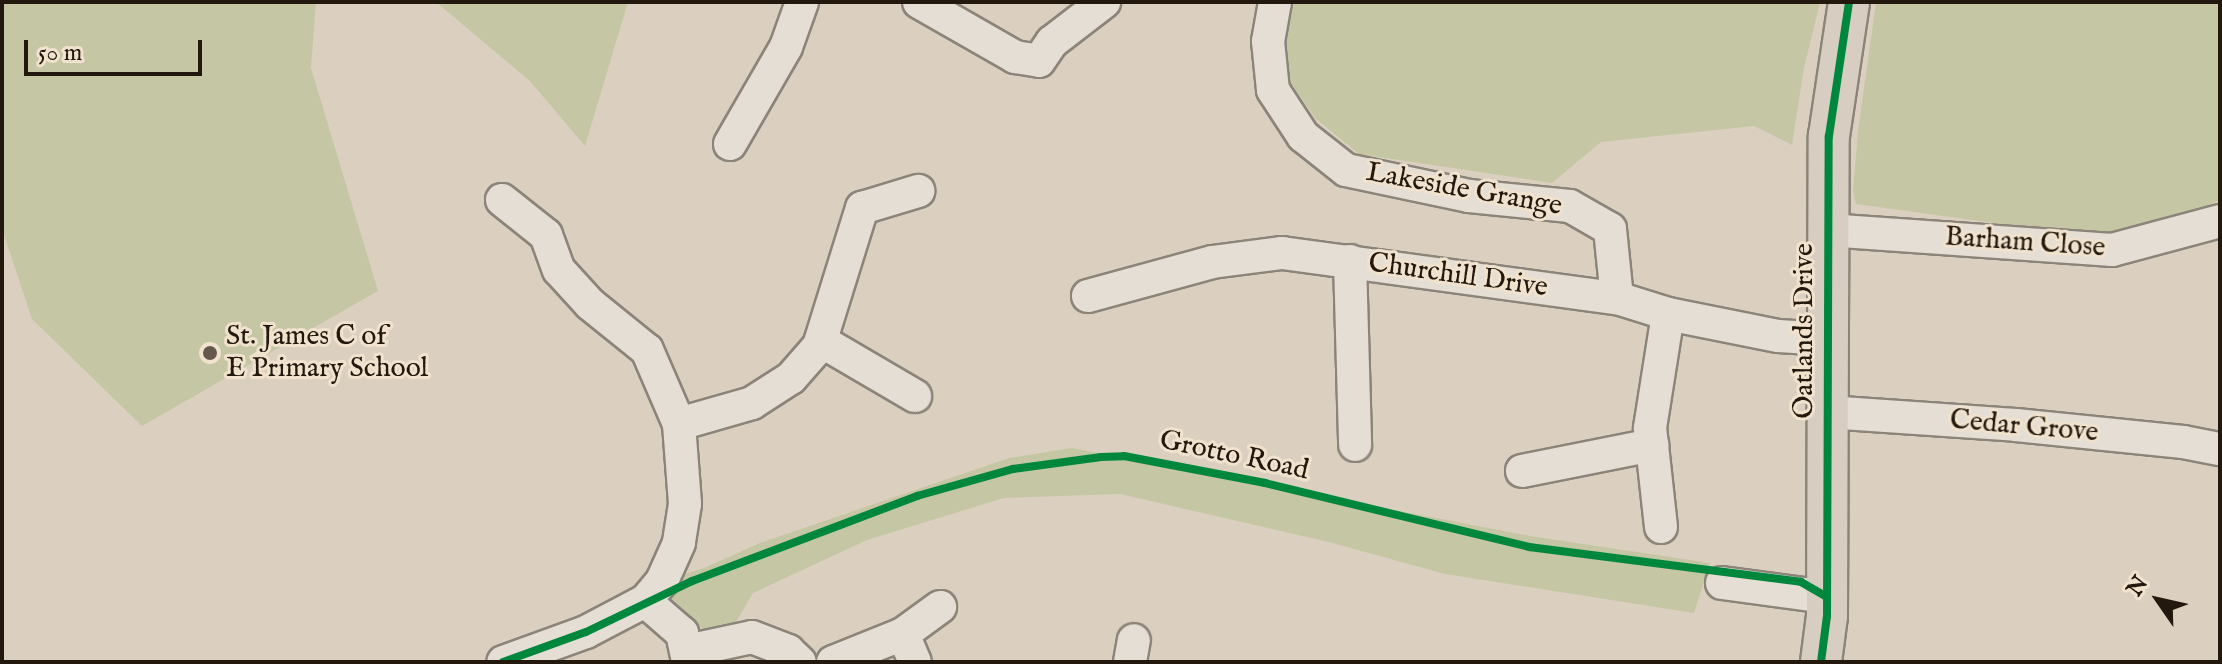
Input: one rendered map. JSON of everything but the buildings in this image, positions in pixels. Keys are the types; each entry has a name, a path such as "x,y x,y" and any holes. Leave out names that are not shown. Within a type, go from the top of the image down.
{"main road":[{"name":"Oatlands Drive","path":"1821,662 1827,597 1827,230 1833,90 1849,2"}],"street":[{"path":"730,144 786,47 802,2"},
{"path":"919,2 1015,57 1039,61 1052,42 1104,2"},
{"name":"Lakeside Grange","path":"1275,2 1268,41 1273,90 1303,136 1346,170 1469,196 1570,206 1610,229 1617,298"},
{"path":"679,424 752,403 791,378 821,341 862,208 918,191"},
{"path":"502,200 546,235 559,270 590,304 647,350 679,424 685,504 679,543 662,581 645,601 586,632 503,662"},
{"name":"Barham Close","path":"1827,230 2112,250 2220,221"},
{"name":"Churchill Drive","path":"1088,296 1212,262 1282,253 1617,298 1668,314 1778,336 1828,339"},
{"path":"1350,261 1355,445"},
{"path":"1661,527 1652,445 1655,384 1668,314"},
{"path":"821,341 915,396"},
{"name":"Cedar Grove","path":"1827,412 2016,425 2183,442 2220,449"},
{"path":"1522,471 1652,445"},
{"path":"1722,583 1827,597"},
{"path":"645,601 682,633 688,656 752,637 788,651 800,662"},
{"path":"833,662 909,648 940,607"}],"green space":[{"path":"2,2 316,2 311,68 378,291 142,426 32,319 2,229"},
{"path":"436,2 628,2 585,146 530,81"},
{"path":"1293,2 1820,2 1804,68 1792,145 1754,126 1601,142 1552,183 1359,154 1315,118 1288,78 1285,37"},
{"path":"1876,2 2220,2 2220,200 2152,228 2111,239 1856,204 1853,191 1858,131"},
{"path":"1072,448 1530,536 1710,563 1694,613 1445,574 1329,542 1120,494 1004,498 867,540 753,593 736,622 711,633 684,620 672,603 671,578 704,568 760,543 1009,458"}],"cycle path":[{"path":"1821,662 1827,616 1829,136 1849,2"},
{"name":"Grotto Road","path":"503,662 586,632 692,581 917,496 1013,469 1101,457 1124,456 1265,483 1529,547 1801,582 1827,597"}],"place":[{"name":"St. James C of E Primary School","path":"210,353"}]}
